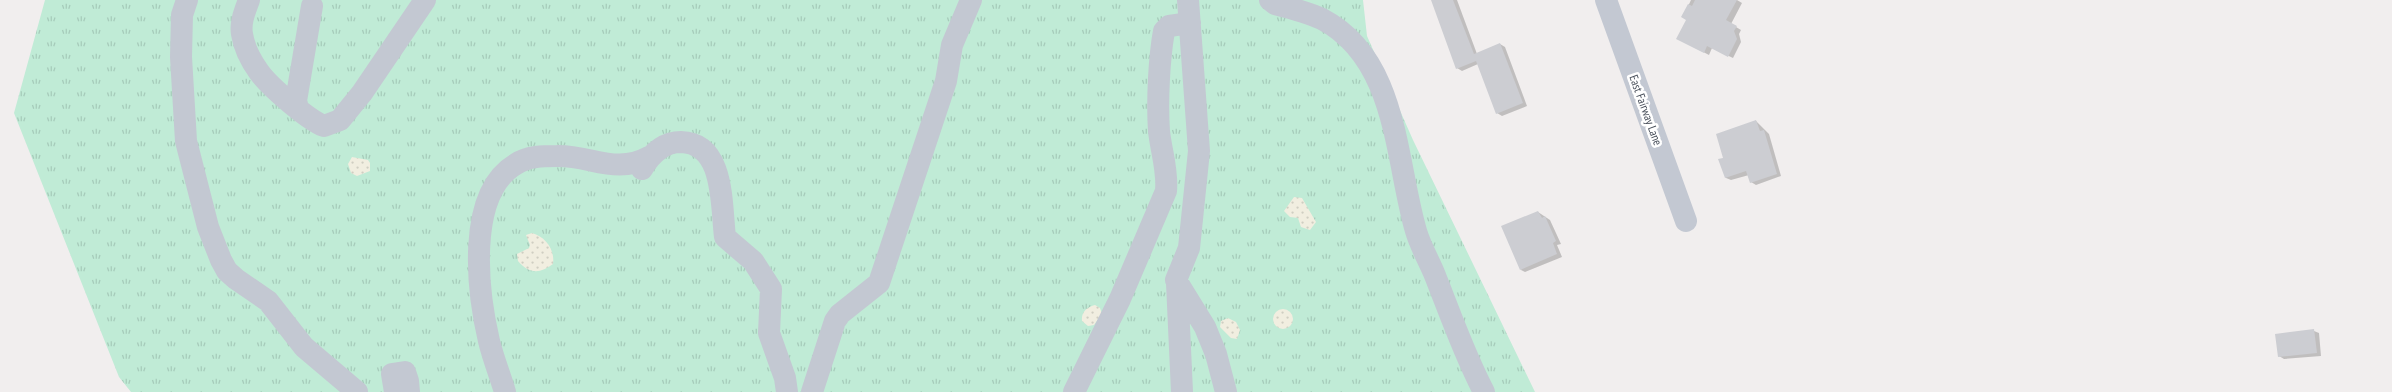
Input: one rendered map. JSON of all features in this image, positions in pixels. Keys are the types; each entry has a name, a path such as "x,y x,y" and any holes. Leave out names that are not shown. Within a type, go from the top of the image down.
{"street":[{"path":"187,0 182,15 180,57 186,141 208,227 221,260 227,271 236,279 268,301 304,347 357,392"},
{"path":"249,0 242,19 241,32 249,55 260,74 293,98 316,123 324,126 340,120 392,51 425,0"},
{"path":"812,392 835,321 840,314 879,283 946,82 952,44 971,0"},
{"path":"1188,0 1198,160 1189,248 1176,280 1187,315 1216,354 1226,392"},
{"path":"1270,0 1275,4 1322,20 1337,29 1360,51 1371,69 1389,110 1416,233 1458,336 1484,392"},
{"name":"East Fairway Lane","path":"1606,0 1686,221"},
{"path":"293,98 312,6"},
{"path":"1074,392 1120,299 1166,191 1168,176 1159,129 1161,46 1164,31 1169,26 1190,23"},
{"path":"505,392 489,344 479,276 481,230 486,205 497,182 515,164 539,156 639,162 658,149 673,142 692,144 709,154 716,167 725,237 753,261 771,289 769,333 785,378 787,392"},
{"path":"1182,392 1187,315"},
{"path":"395,392 392,374 405,372 408,381 408,392"}],"green space":[{"path":"45,0 1363,0 1367,36 1413,140 1535,392 131,392 119,377 14,113"}],"sand":[{"path":"352,157 368,160 370,171 357,176 351,173 348,164"},
{"path":"1294,197 1302,198 1316,222 1310,230 1301,227 1298,218 1290,217 1284,211"},
{"path":"532,233 545,241 553,254 553,264 544,270 530,270 518,261 517,254 529,248 530,245 526,235"},
{"path":"1095,305 1100,308 1102,314 1094,325 1088,326 1082,321 1082,315 1089,307"},
{"path":"1283,309 1290,312 1293,319 1290,326 1283,329 1276,326 1273,319 1276,312"},
{"path":"1228,318 1236,322 1240,330 1237,339 1231,338 1220,327 1221,321"}],"building":[{"path":"1431,0 1453,0 1474,54 1500,43 1523,103 1496,114 1476,61 1456,69"},
{"path":"1695,0 1737,0 1726,20 1737,26 1734,31 1737,39 1728,57 1707,46 1704,53 1676,39 1686,20 1681,17 1688,4 1692,6"},
{"path":"1756,120 1760,131 1764,130 1777,174 1750,183 1746,171 1725,178 1718,159 1723,158 1716,134"},
{"path":"1538,211 1542,218 1545,216 1556,241 1553,243 1557,254 1520,270 1501,226"},
{"path":"2314,329 2317,353 2278,357 2275,334"}]}
